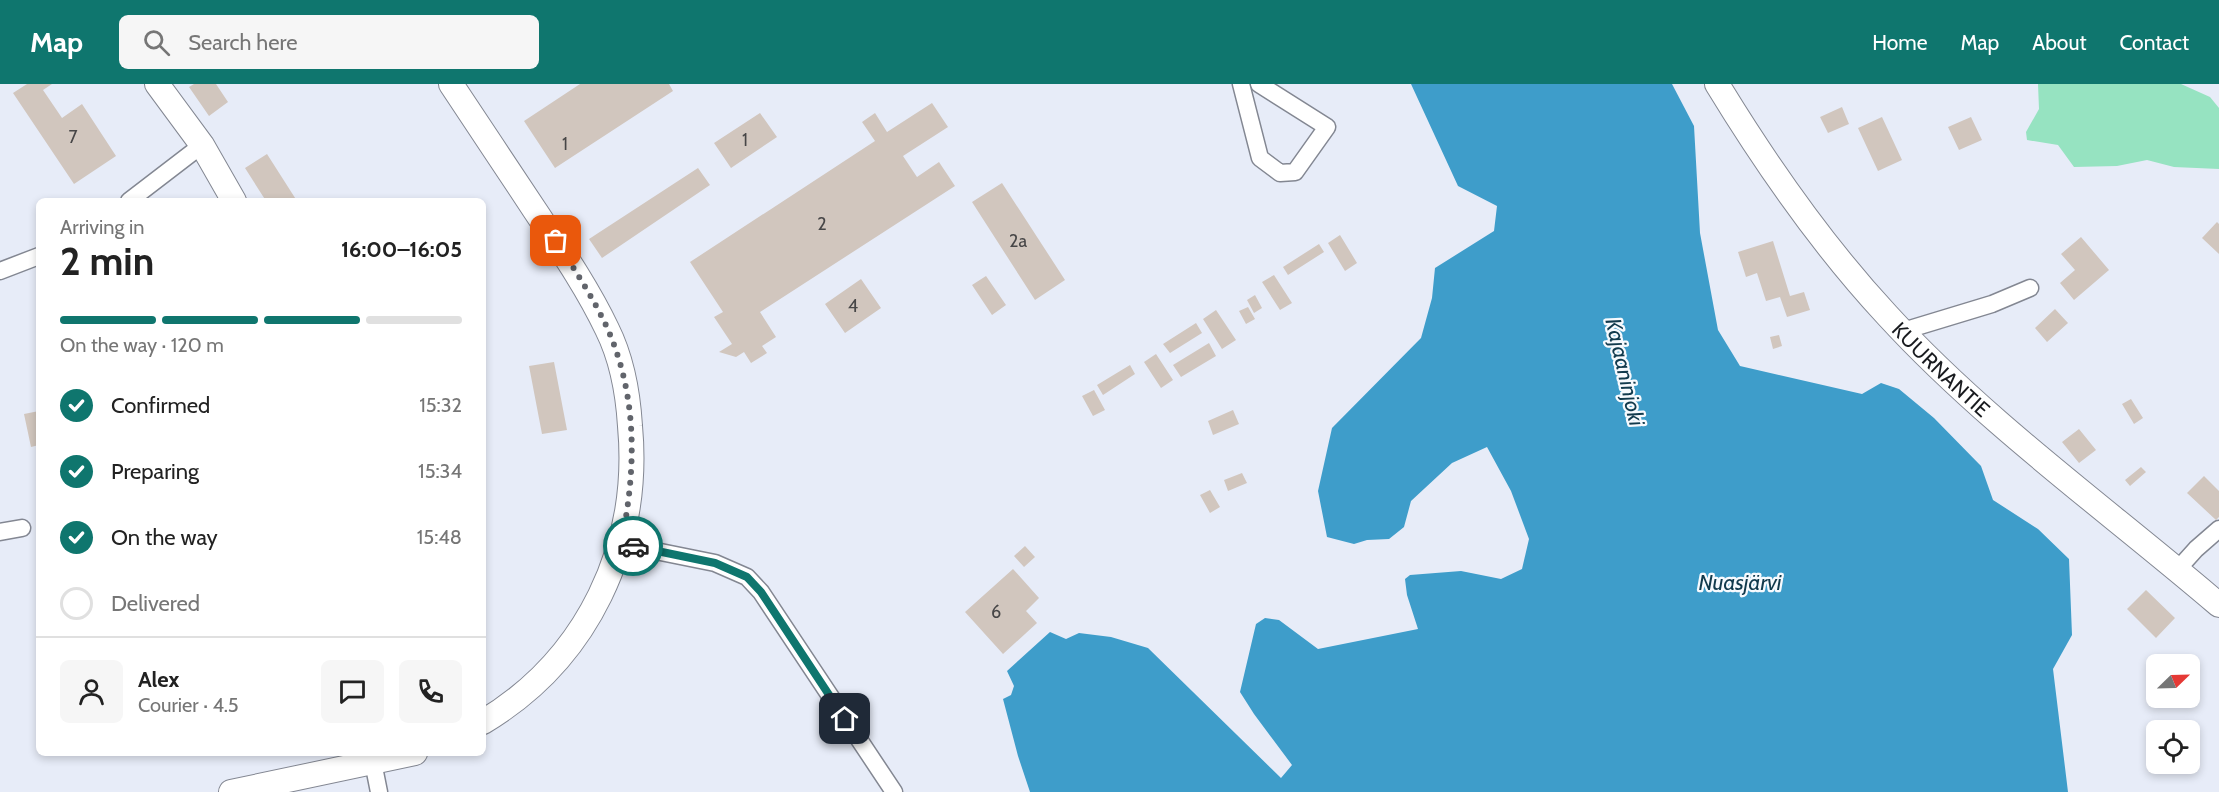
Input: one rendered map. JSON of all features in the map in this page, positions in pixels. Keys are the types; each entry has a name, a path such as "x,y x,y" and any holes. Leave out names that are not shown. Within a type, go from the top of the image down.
{"street":[{"path":"158,84 202,145 232,198"},
{"path":"451,84 569,260 608,330 628,395 633,455 629,503 621,544 602,592 565,652 527,690 486,720"},
{"path":"1241,84 1260,158 1280,173 1295,172 1327,127 1259,84"},
{"name":"KUURNANTIE","path":"1717,84 1761,155 1807,220 1887,315 1960,387 2219,605"},
{"path":"133,198 202,145"},
{"path":"0,271 36,257"},
{"path":"1903,331 1992,304 2030,288"},
{"path":"0,532 22,528"},
{"path":"2178,570 2196,549 2219,529"},
{"path":"621,544 715,563 747,577 761,592 894,792"},
{"path":"231,792 372,757 379,792"}],"green space":[{"path":"2038,84 2181,84 2210,97 2219,108 2219,169 2174,167 2147,160 2117,166 2074,167 2058,145 2027,140 2026,132 2039,109"}],"water":[{"name":"Nuasjärvi","path":"1411,84 1672,84 1694,126 1700,233 1718,330 1740,366 1862,394 1881,383 1899,389 1934,418 1981,466 1993,500 2038,529 2069,559 2072,635 2053,669 2068,792 1030,792 1003,699 1011,695 1014,686 1007,671 1050,632 1066,639 1079,633 1111,637 1148,648 1281,778 1292,765 1240,692 1256,624 1265,618 1279,620 1318,649 1418,629 1407,595 1405,579 1410,575 1461,571 1501,579 1522,569 1529,539 1511,491 1487,447 1452,463 1411,501 1404,527 1389,539 1367,540 1354,544 1327,537 1318,491 1332,428 1421,338 1432,298 1435,268 1494,231 1497,206 1458,186"}],"building":[{"path":"27,84 52,84 43,90 62,118 82,104 116,156 74,184 13,93"},
{"path":"194,84 216,84 228,102 209,116 189,87"},
{"path":"580,84 669,84 673,91 555,168 524,121"},
{"path":"932,103 948,127 903,156 917,177 939,162 955,186 760,312 776,337 762,346 767,353 751,363 744,352 736,357 719,352 732,344 714,317 723,312 690,262 875,141 862,122 875,113 887,132"},
{"path":"1842,107 1849,124 1828,133 1820,117"},
{"path":"760,113 777,137 731,168 714,143"},
{"path":"1882,117 1902,160 1878,171 1858,128"},
{"path":"1971,117 1982,140 1959,150 1948,127"},
{"path":"267,154 295,198 264,198 245,168"},
{"path":"698,168 710,185 602,258 589,239"},
{"path":"1002,183 1065,280 1035,300 972,202"},
{"path":"2217,222 2219,224 2219,254 2202,238"},
{"path":"1340,235 1357,263 1345,271 1328,243"},
{"path":"2081,237 2109,270 2074,300 2060,283 2075,270 2061,254"},
{"path":"1773,241 1790,296 1804,292 1810,310 1787,317 1780,297 1766,301 1757,273 1746,277 1738,252"},
{"path":"1319,244 1324,252 1288,275 1283,267"},
{"path":"1274,275 1292,303 1280,310 1262,282"},
{"path":"986,276 1006,305 992,315 972,285"},
{"path":"861,279 881,308 845,333 825,304"},
{"path":"1255,295 1262,308 1254,313 1247,300"},
{"path":"1248,307 1255,319 1246,324 1239,311"},
{"path":"2055,309 2068,323 2047,342 2035,328"},
{"path":"1216,310 1236,340 1222,349 1203,319"},
{"path":"1196,323 1202,333 1170,353 1163,344"},
{"path":"1779,335 1782,346 1773,349 1770,337"},
{"path":"1209,343 1216,356 1181,377 1173,365"},
{"path":"1156,354 1173,380 1161,388 1144,362"},
{"path":"554,362 567,430 542,434 529,366"},
{"path":"1130,365 1135,374 1103,395 1097,385"},
{"path":"1094,390 1105,410 1093,416 1082,396"},
{"path":"2131,399 2143,418 2134,424 2122,404"},
{"path":"1233,410 1239,424 1213,435 1208,421"},
{"path":"36,412 36,446 31,447 24,414"},
{"path":"2079,429 2096,450 2079,463 2062,442"},
{"path":"2141,467 2146,472 2130,486 2125,480"},
{"path":"1242,473 1247,483 1228,491 1224,480"},
{"path":"2204,476 2219,491 2219,517 2216,520 2187,493"},
{"path":"1210,490 1220,507 1210,513 1200,495"},
{"path":"1025,546 1035,557 1024,567 1014,556"},
{"path":"1013,569 1039,598 1026,611 1037,623 1003,654 965,612"},
{"path":"2146,590 2175,618 2156,638 2127,609"}],"way so far":[{"path":"556,241 608,330 628,395 633,455 629,503 621,544 633,546"}],"route":[{"path":"633,546 715,563 747,577 761,592 845,719"}],"water label":[{"name":"Kajaaninjoki","path":"1625,372"}]}
